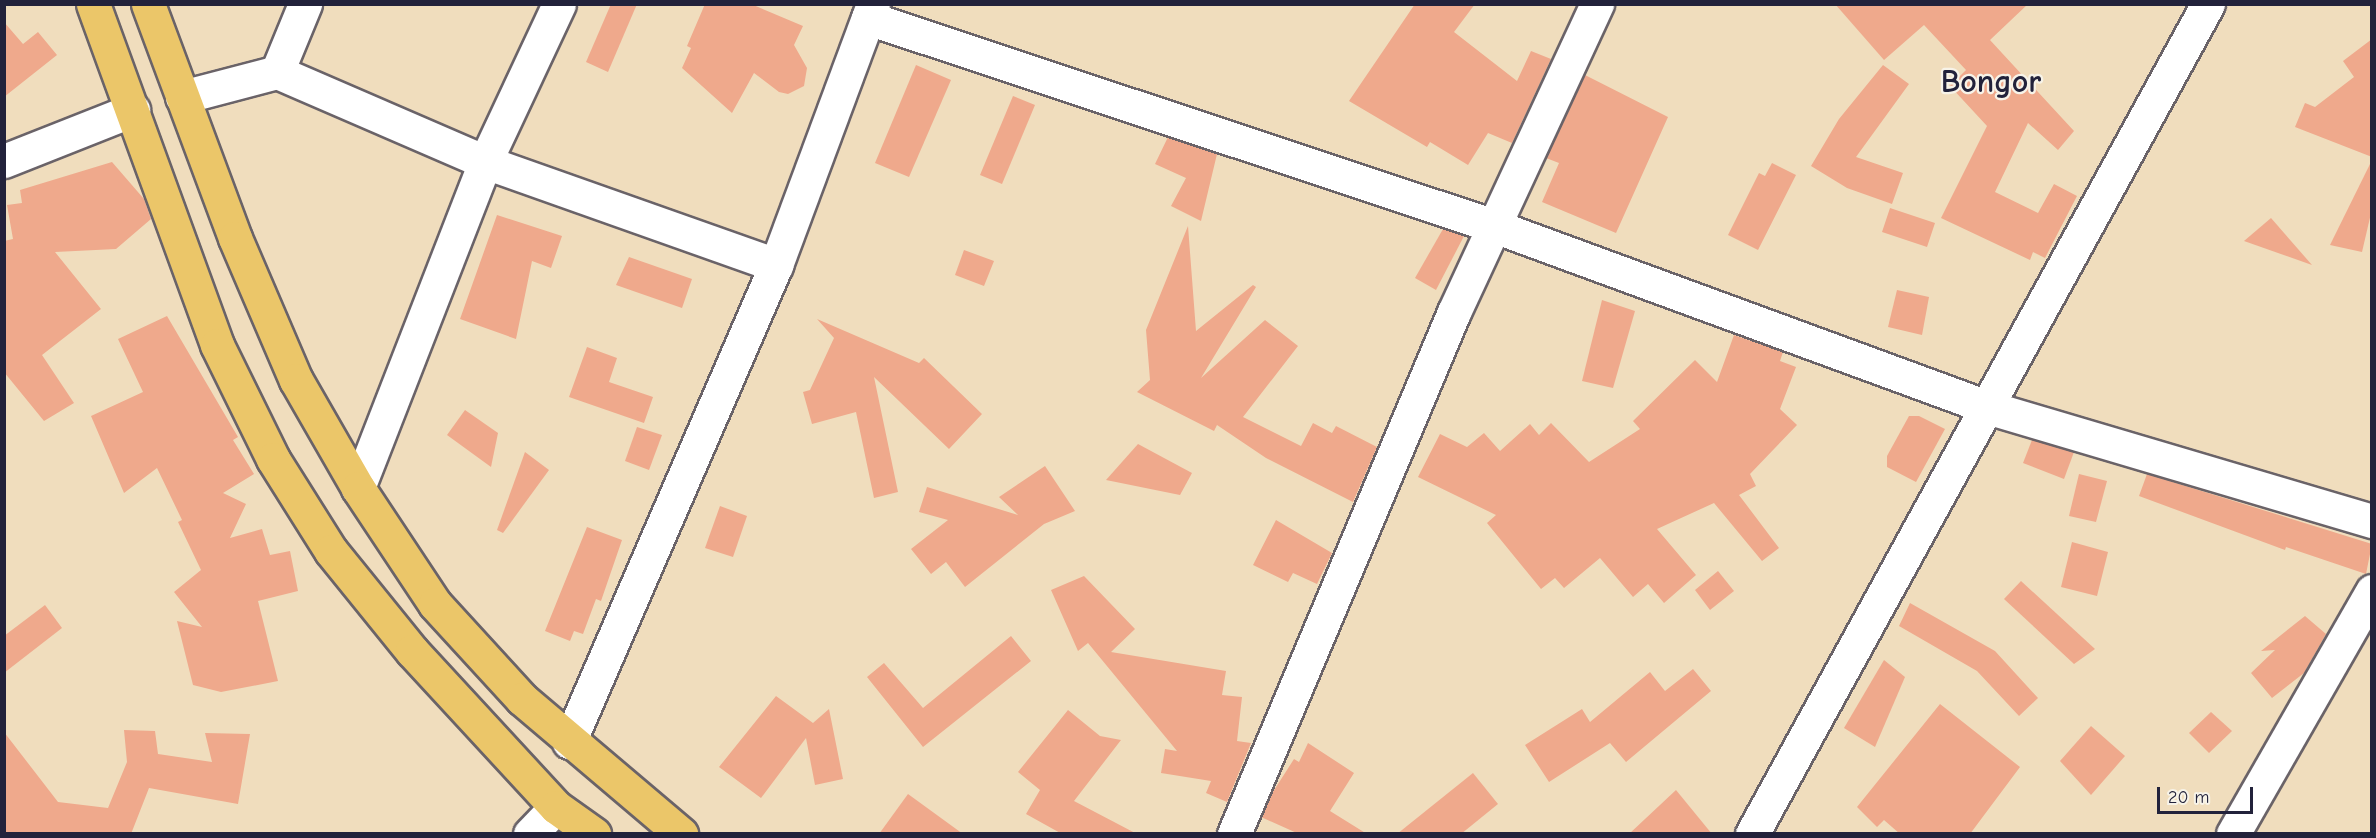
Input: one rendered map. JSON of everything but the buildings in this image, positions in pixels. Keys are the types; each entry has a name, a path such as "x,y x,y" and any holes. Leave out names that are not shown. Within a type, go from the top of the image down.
{"main road":[{"path":"93,4 218,345 273,459 331,551 412,651 556,807 594,834"},
{"path":"148,4 235,238 296,380 358,488 435,604 522,699 569,742 681,834"}],"street":[{"path":"277,72 305,4"},
{"path":"358,488 485,162 559,4"},
{"path":"1234,834 1494,226 1597,4"},
{"path":"1752,834 2208,4"},
{"path":"569,742 776,265 870,11 1494,226 1987,407 2372,521"},
{"path":"182,97 277,72 485,162 776,265"},
{"path":"4,161 133,110"},
{"path":"2233,834 2372,591"},
{"path":"530,834 556,807"}],"district":[{"name":"Bongor","path":"1991,82"}]}
